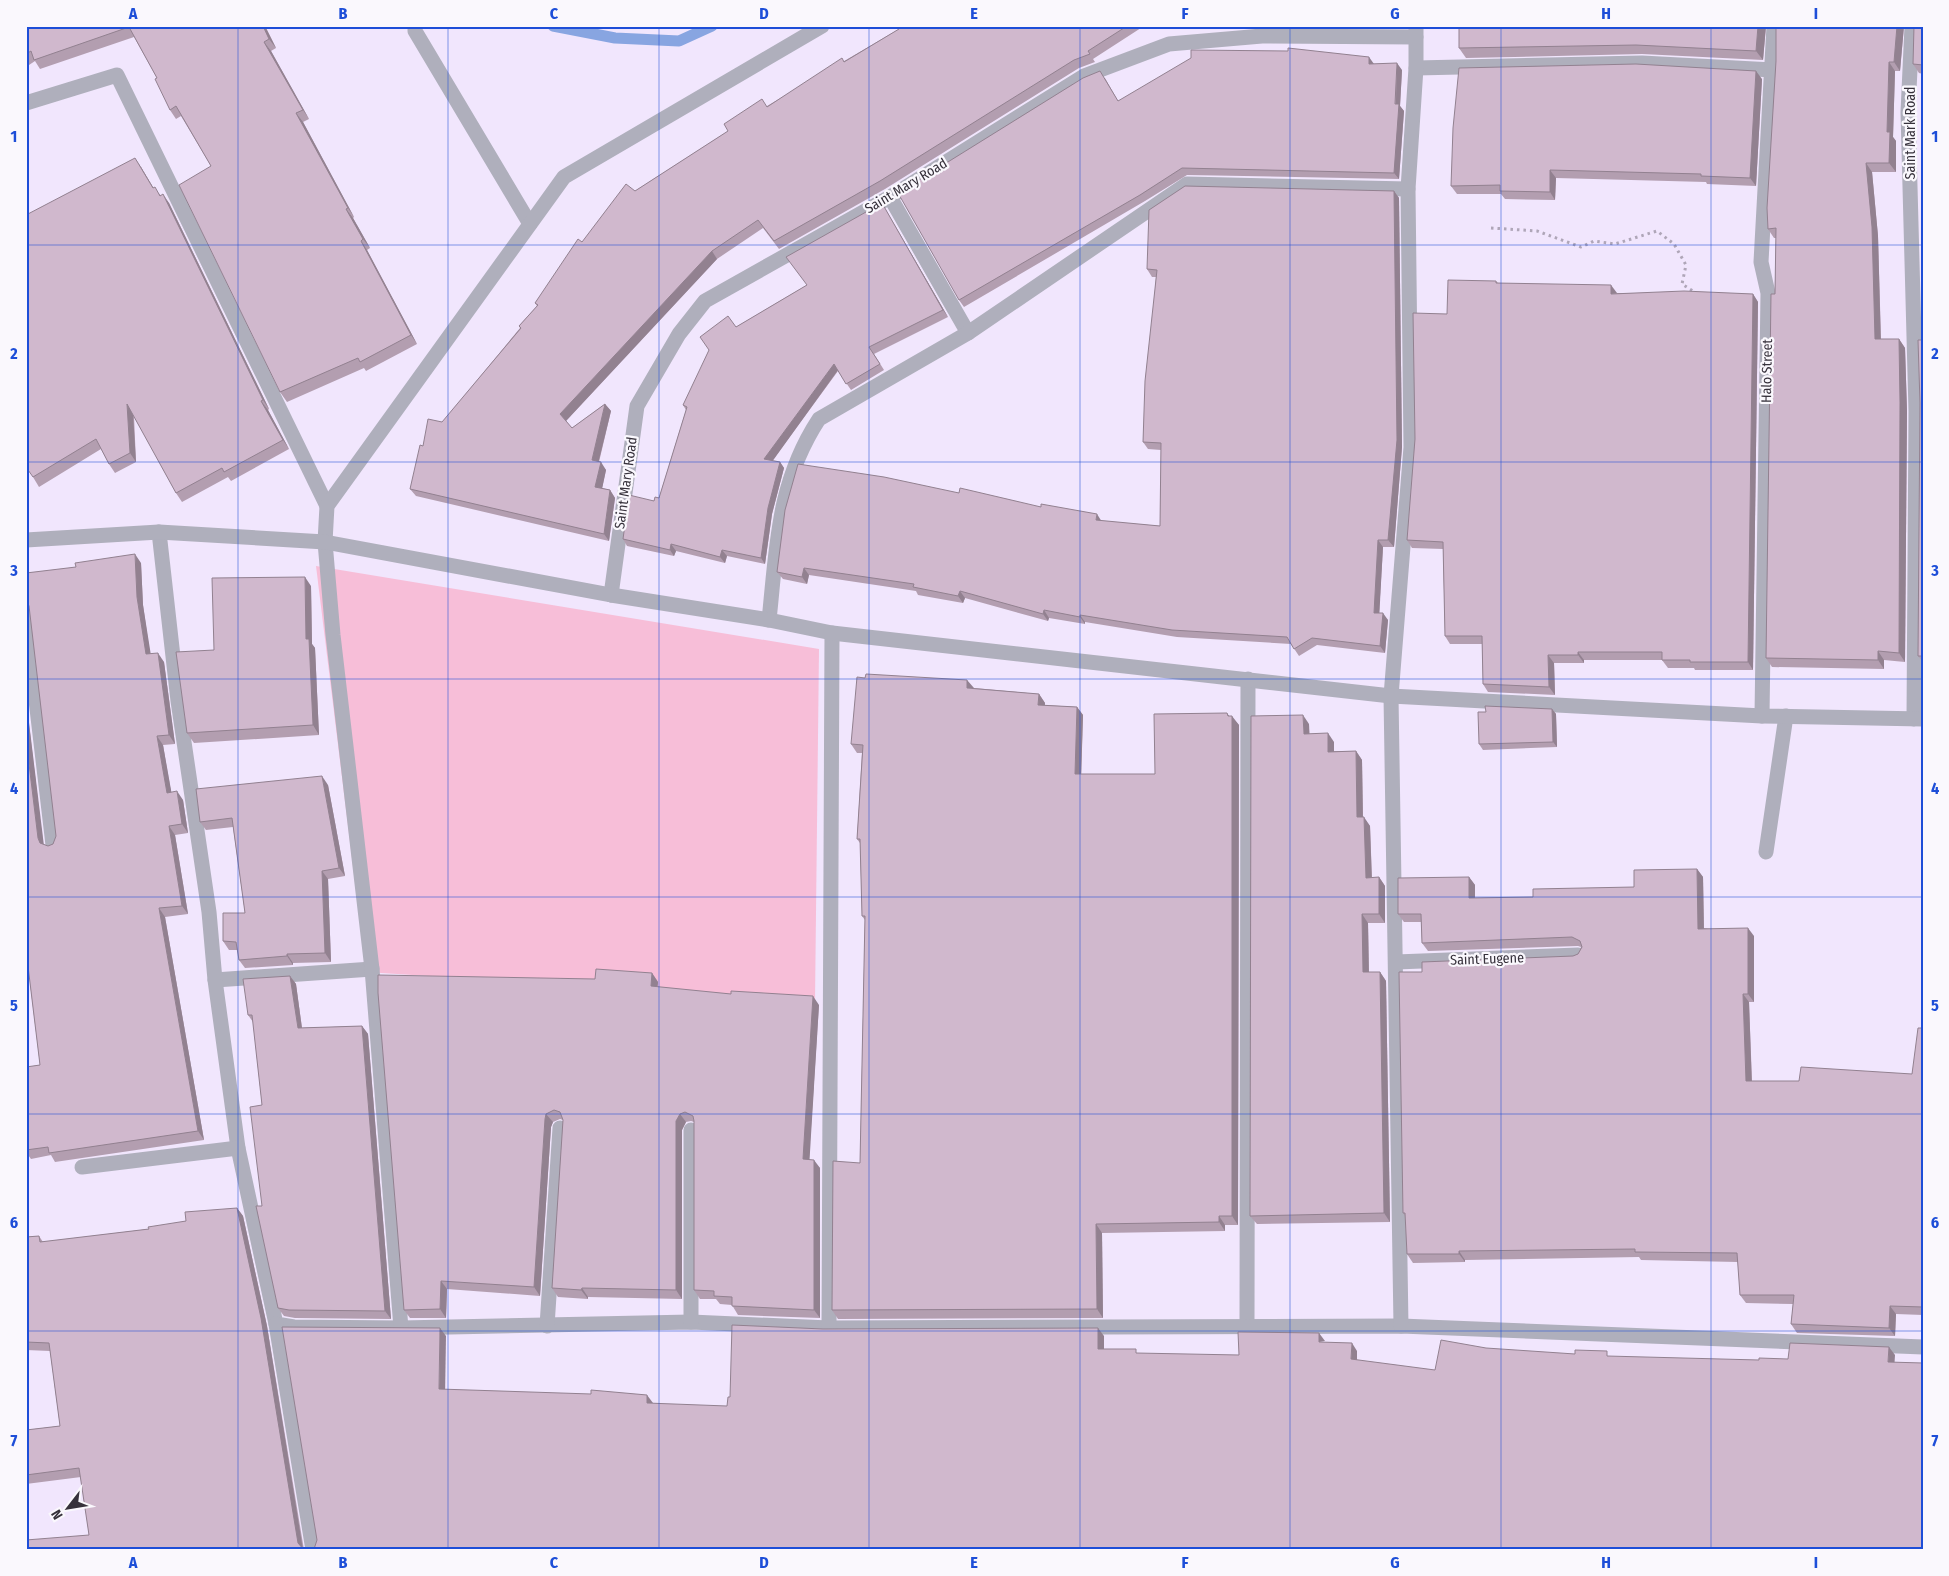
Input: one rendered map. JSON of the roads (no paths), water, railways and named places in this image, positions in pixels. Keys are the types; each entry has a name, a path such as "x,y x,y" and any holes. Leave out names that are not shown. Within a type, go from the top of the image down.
{"street":[{"path":"415,26 416,31 530,224"},
{"path":"327,506 564,177 822,26"},
{"name":"Halo Street","path":"1762,716 1768,293 1761,262 1774,26"},
{"name":"Saint Mark Road","path":"1912,26 1920,411 1918,719"},
{"path":"1401,1326 1392,696 1411,446 1408,189 1416,68 1416,32"},
{"name":"Saint Mary Road","path":"611,595 637,406 679,334 705,301 890,197 1084,76 1169,44 1262,36 1416,32"},
{"path":"1416,68 1642,63 1773,70"},
{"path":"26,103 117,75 327,506 325,542 333,635 372,969 401,1328"},
{"path":"769,620 779,520 791,474 804,441 819,419 968,333 1186,184 1408,189"},
{"path":"890,197 968,333"},
{"path":"26,540 159,532 325,542 611,595 769,620 832,633 1392,696 1762,716 1918,719"},
{"path":"159,532 178,700 209,912 215,980 238,1148 276,1324 313,1550"},
{"path":"26,615 53,845"},
{"path":"829,1328 832,633"},
{"path":"1247,1326 1248,679"},
{"path":"1766,852 1786,716"},
{"name":"Saint Eugene","path":"1396,962 1578,956"},
{"path":"215,980 372,969"},
{"path":"547,1326 560,1128"},
{"path":"691,1322 692,1130"},
{"path":"82,1167 238,1148"},
{"path":"276,1324 294,1327 401,1328 691,1322 829,1328 1401,1326 1923,1347"}],"waterway":[{"path":"553,26 615,38 679,41 712,26"}]}
